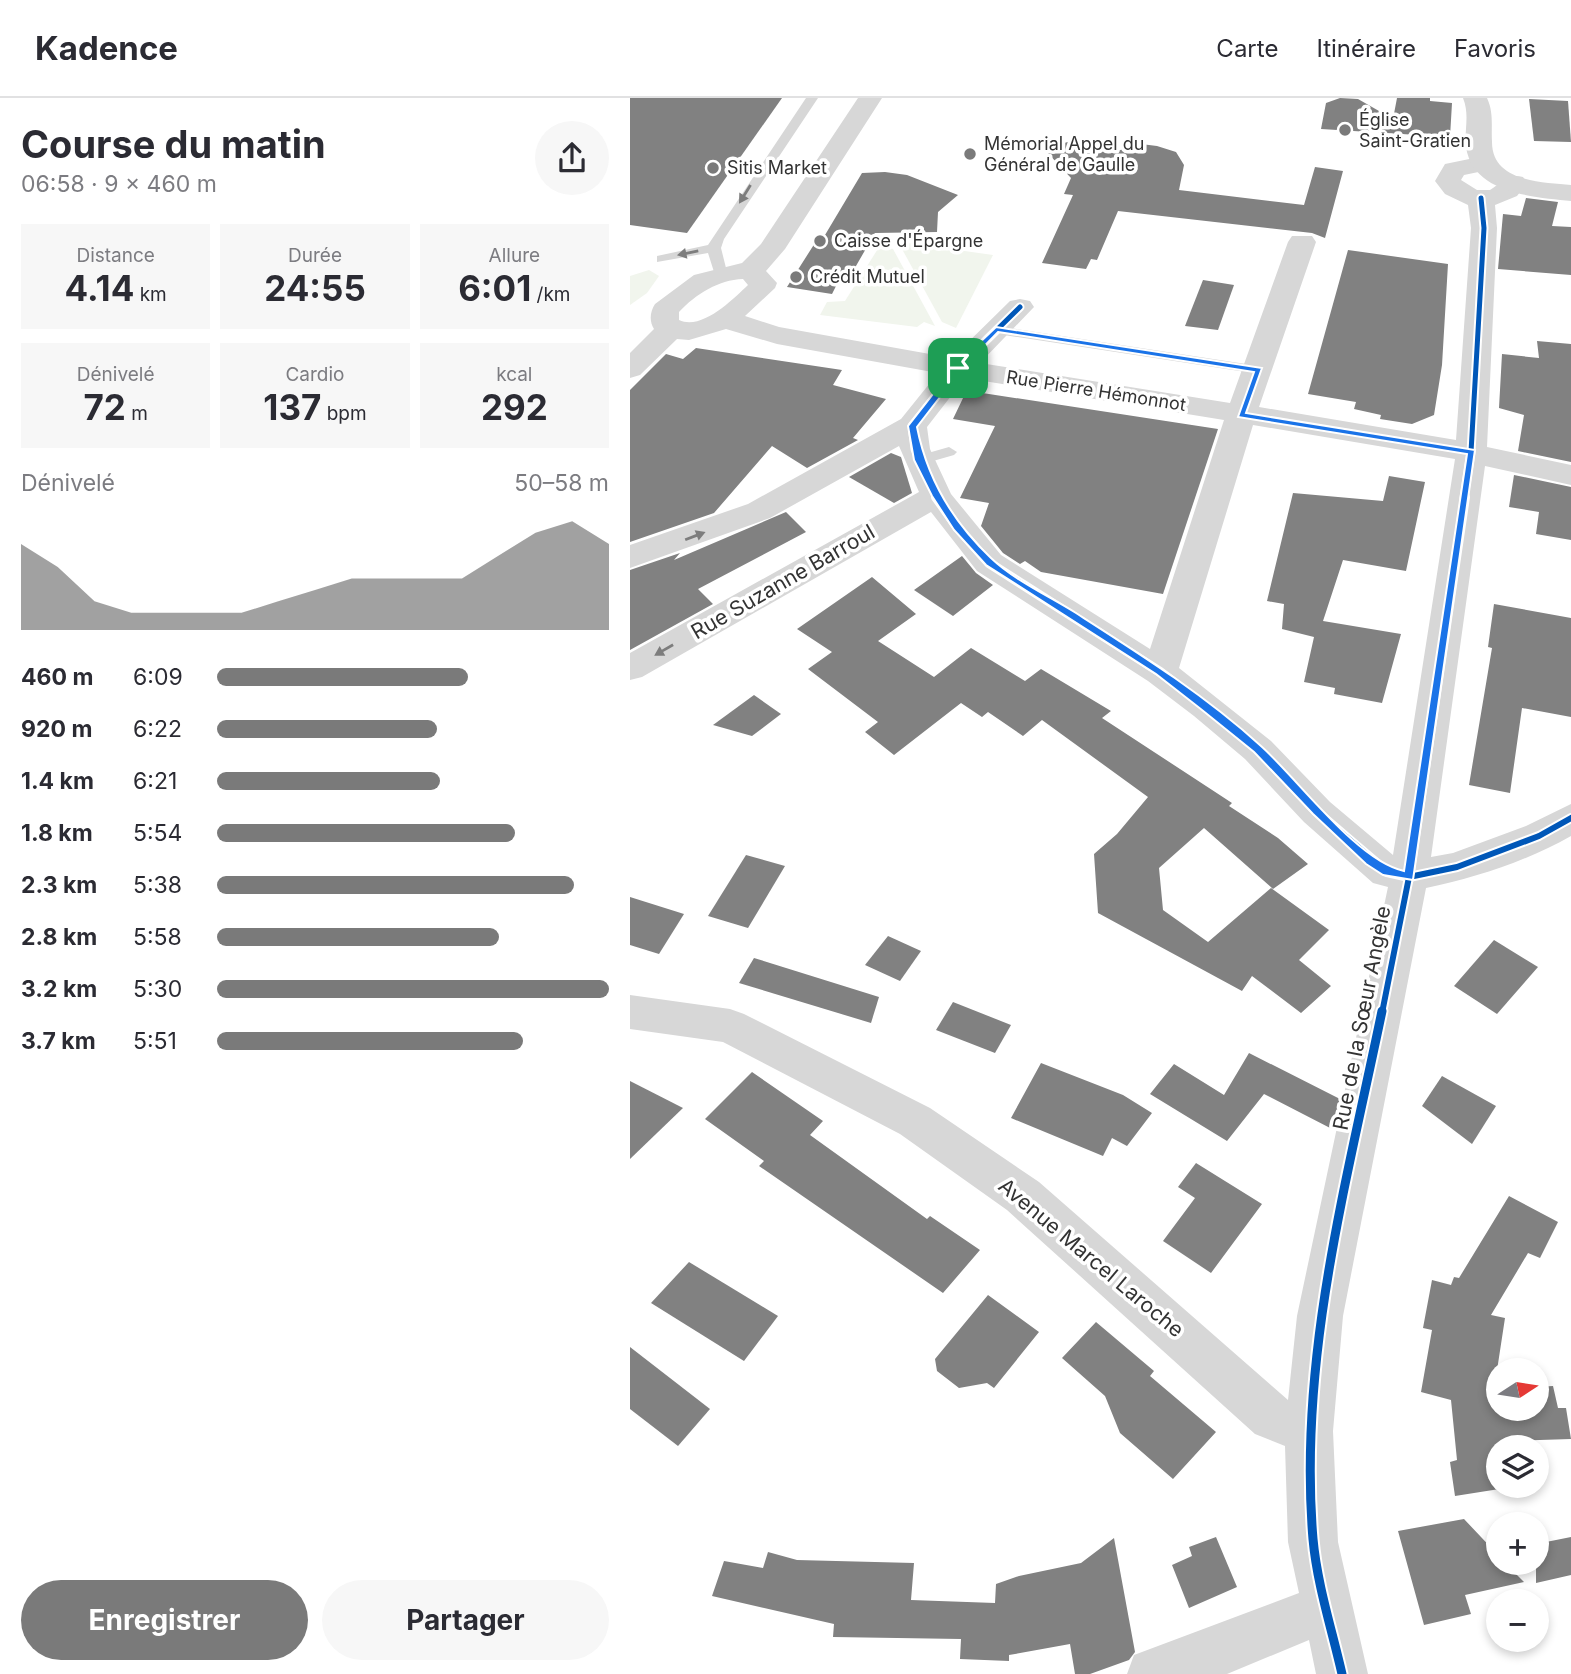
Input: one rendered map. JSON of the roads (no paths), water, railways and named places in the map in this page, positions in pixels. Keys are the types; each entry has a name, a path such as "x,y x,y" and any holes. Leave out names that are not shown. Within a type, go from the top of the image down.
{"street":[{"path":"750,271 772,249 870,98"},
{"path":"1481,103 1479,148 1484,164 1495,174 1514,183 1571,193"},
{"path":"1484,164 1454,169 1447,181 1461,194 1480,198 1504,195 1514,183"},
{"name":"Rue de la Sœur Angèle","path":"1342,1674 1313,1542 1309,1431 1320,1316 1409,877 1471,452 1484,228 1480,198"},
{"path":"1160,672 1241,415 1303,242"},
{"path":"717,260 750,271 763,283 761,288 724,317 705,328 645,339 665,310 717,260"},
{"path":"630,557 759,511 912,426 958,368 1020,307"},
{"name":"Rue Pierre Hémonnot","path":"724,317 743,326 777,335 958,368 1471,452 1571,475"},
{"path":"912,426 934,456 936,496 958,528 989,562 1160,672 1258,750 1317,811 1370,861 1387,872 1409,877 1457,867 1539,836 1571,818"},
{"name":"Rue Suzanne Barroul","path":"630,668 936,496"},
{"name":"Avenue Marcel Laroche","path":"630,1012 730,1026 915,1121 1023,1196 1272,1417 1309,1431"},
{"path":"1153,1674 1215,1653 1326,1607"}],"lane":[{"path":"662,259 717,260 750,187 812,98"},
{"path":"996,330 1259,370"}],"place":[{"name":"Église Saint-Gratien","path":"1345,130"},
{"name":"Mémorial Appel du Général de Gaulle","path":"970,154"},
{"name":"Sitis Market","path":"713,168"},
{"name":"Caisse d'Épargne","path":"820,241"},
{"name":"Crédit Mutuel","path":"796,277"}]}
